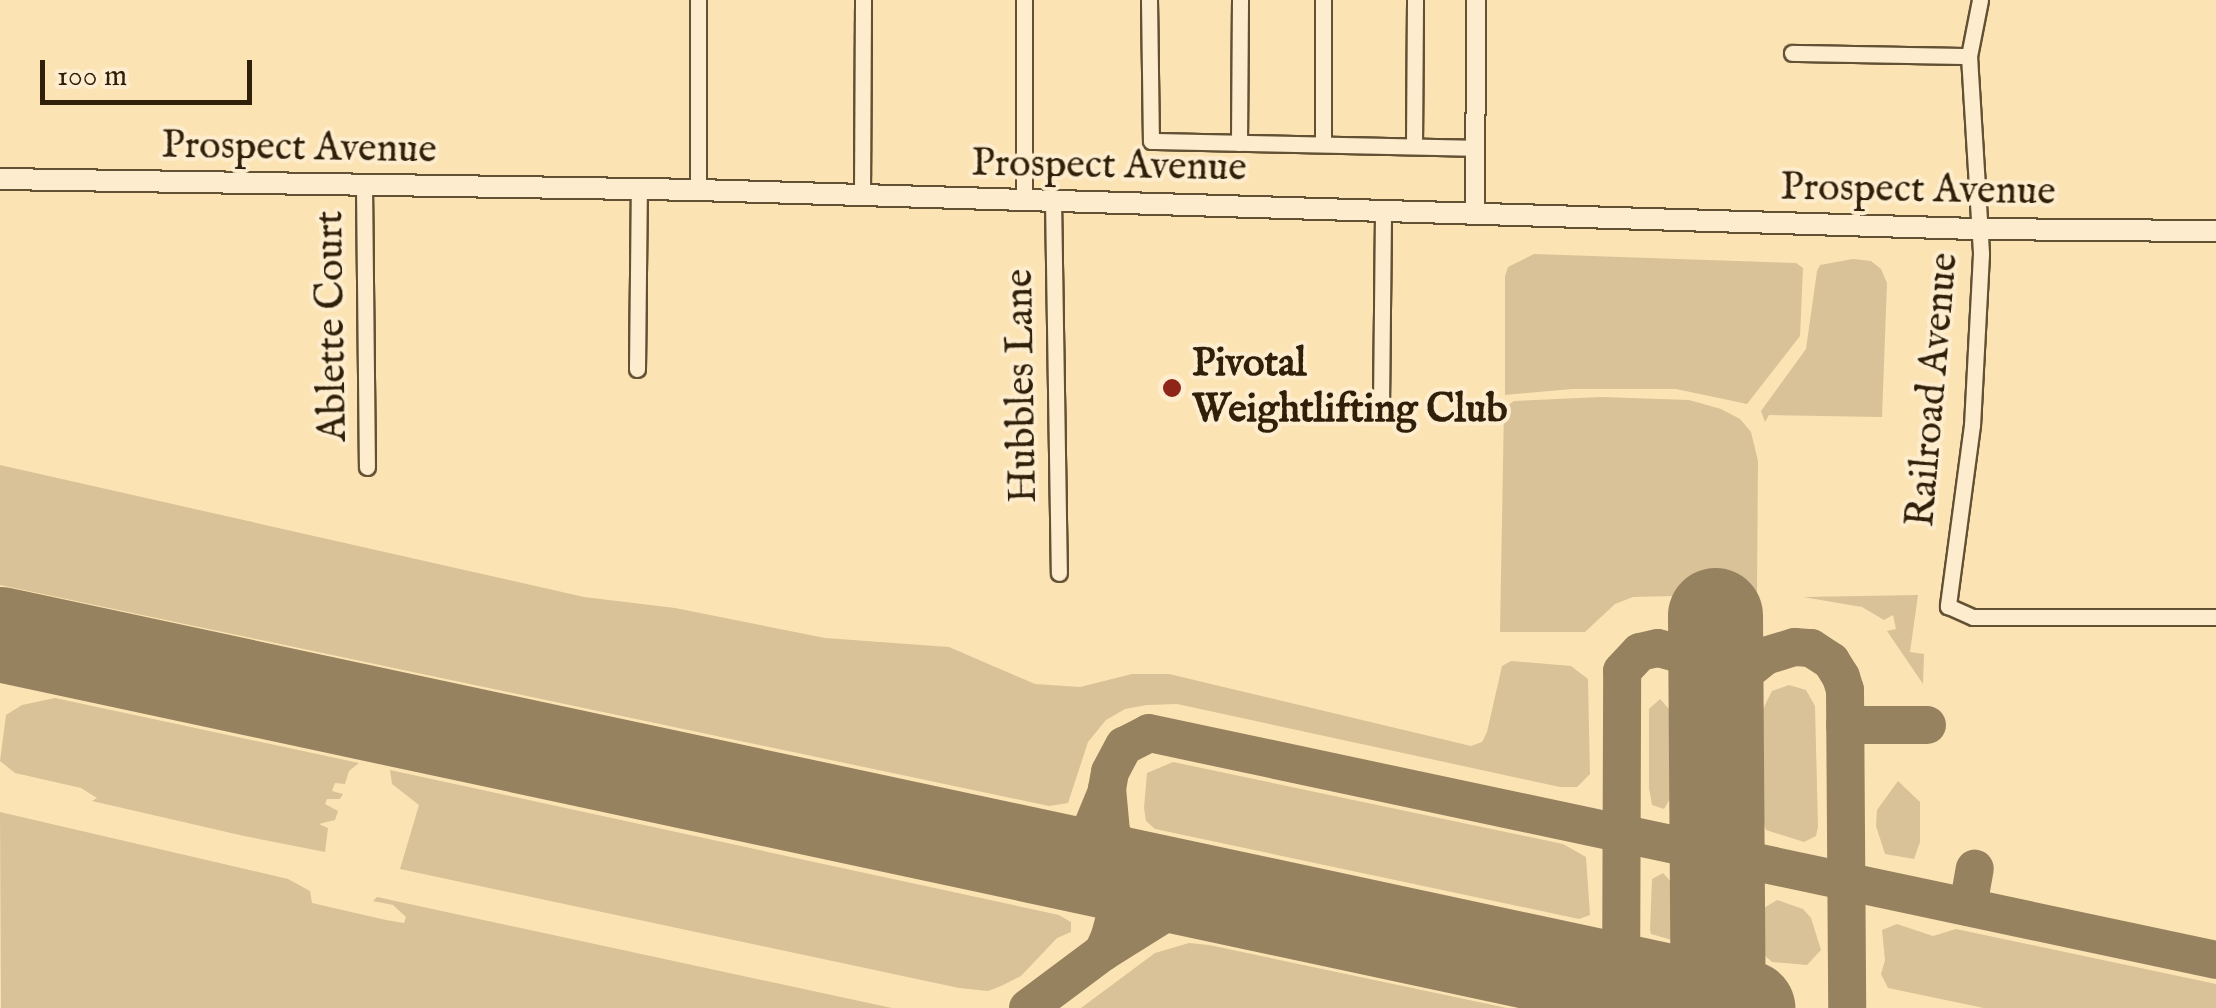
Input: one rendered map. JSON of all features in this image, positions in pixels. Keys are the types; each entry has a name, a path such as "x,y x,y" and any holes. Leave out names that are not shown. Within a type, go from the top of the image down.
{"main road":[{"name":"Prospect Avenue","path":"0,178 1053,198 1978,229 2216,231"}],"street":[{"path":"698,0 698,190"},
{"path":"862,195 863,0"},
{"path":"1024,0 1024,200"},
{"path":"1149,0 1151,141 1475,148"},
{"path":"1238,143 1240,0"},
{"path":"1323,144 1324,0"},
{"path":"1414,146 1415,0"},
{"path":"1476,0 1476,214"},
{"name":"Railroad Avenue","path":"1980,0 1968,56 1982,254 1972,425 1948,606 1973,617 2216,617"},
{"path":"1792,53 1968,56"},
{"name":"Ablette Court","path":"364,185 368,467"},
{"path":"637,369 639,190"},
{"name":"Hubbles Lane","path":"1053,198 1059,573"},
{"path":"1381,406 1383,210"}],"shaded area":[{"path":"1534,254 1796,263 1803,268 1800,336 1747,404 1676,389 1572,389 1505,395 1505,276 1508,267"},
{"path":"1853,259 1871,261 1881,269 1887,283 1882,417 1769,415 1765,422 1761,411 1806,349 1820,265"},
{"path":"1601,397 1689,400 1721,409 1740,419 1751,432 1758,461 1757,594 1633,597 1615,604 1585,632 1500,632 1504,408 1514,401"},
{"path":"0,465 584,597 675,608 825,638 949,647 1035,684 1080,687 1132,674 1169,674 1471,746 1482,742 1487,732 1502,666 1511,661 1571,666 1588,679 1590,774 1577,787 1560,787 1177,704 1147,705 1125,709 1106,720 1088,742 1068,803 1049,806 0,585"},
{"path":"1918,595 1910,652 1924,654 1923,684 1887,631 1896,629 1893,615 1884,620 1862,607 1803,597"},
{"path":"1789,685 1806,690 1815,706 1818,827 1816,836 1804,842 1766,830 1760,812 1762,711 1772,691"},
{"path":"55,698 359,763 349,771 345,784 335,783 332,791 343,794 340,799 327,799 325,804 338,811 335,820 319,824 328,828 325,852 244,836 92,801 97,798 81,788 15,773 0,761 6,715 22,705"},
{"path":"1660,699 1669,709 1671,797 1664,809 1652,805 1649,788 1649,709"},
{"path":"1173,762 1563,844 1586,857 1590,915 1579,919 1155,829 1146,821 1144,808 1147,773"},
{"path":"390,770 1059,915 1071,922 1071,932 1057,938 1021,976 988,991 400,869 419,805 392,784"},
{"path":"1898,781 1920,802 1920,842 1914,859 1885,854 1876,826 1877,810"},
{"path":"0,812 288,879 310,891 312,903 386,920 404,923 406,917 393,905 373,901 377,897 892,1008 1,1008"},
{"path":"1663,873 1673,884 1672,940 1651,934 1650,930 1652,879"},
{"path":"1777,900 1803,909 1811,918 1821,950 1807,965 1772,962 1763,954 1764,908"},
{"path":"1897,924 1933,936 1956,929 2216,984 2216,1008 1984,1008 1888,988 1881,974 1885,960 1882,930"},
{"path":"1189,943 1507,1008 1081,1008 1155,953"}],"taxiway":[{"path":"1716,723 1743,674 1765,656 1795,647 1811,648 1831,661 1841,677 1845,690 1847,1008"},
{"path":"1621,1008 1622,671 1640,652 1658,648 1681,654 1697,670 1716,723"},
{"path":"1845,725 1927,725"},
{"path":"1028,1008 1103,952 1118,907 1107,789 1110,772 1124,746 1149,733 2216,960"},
{"path":"912,826 1047,854 1091,830 1107,791"},
{"path":"1111,832 1124,857 1142,872 1222,893"},
{"path":"1968,907 1975,869"},
{"path":"1103,952 1164,914 1207,900 1364,929"}],"runway":[{"path":"1715,615 1718,1008"},
{"path":"0,634 1747,1008"}],"place":[{"name":"Pivotal Weightlifting Club","path":"1172,388"}]}
